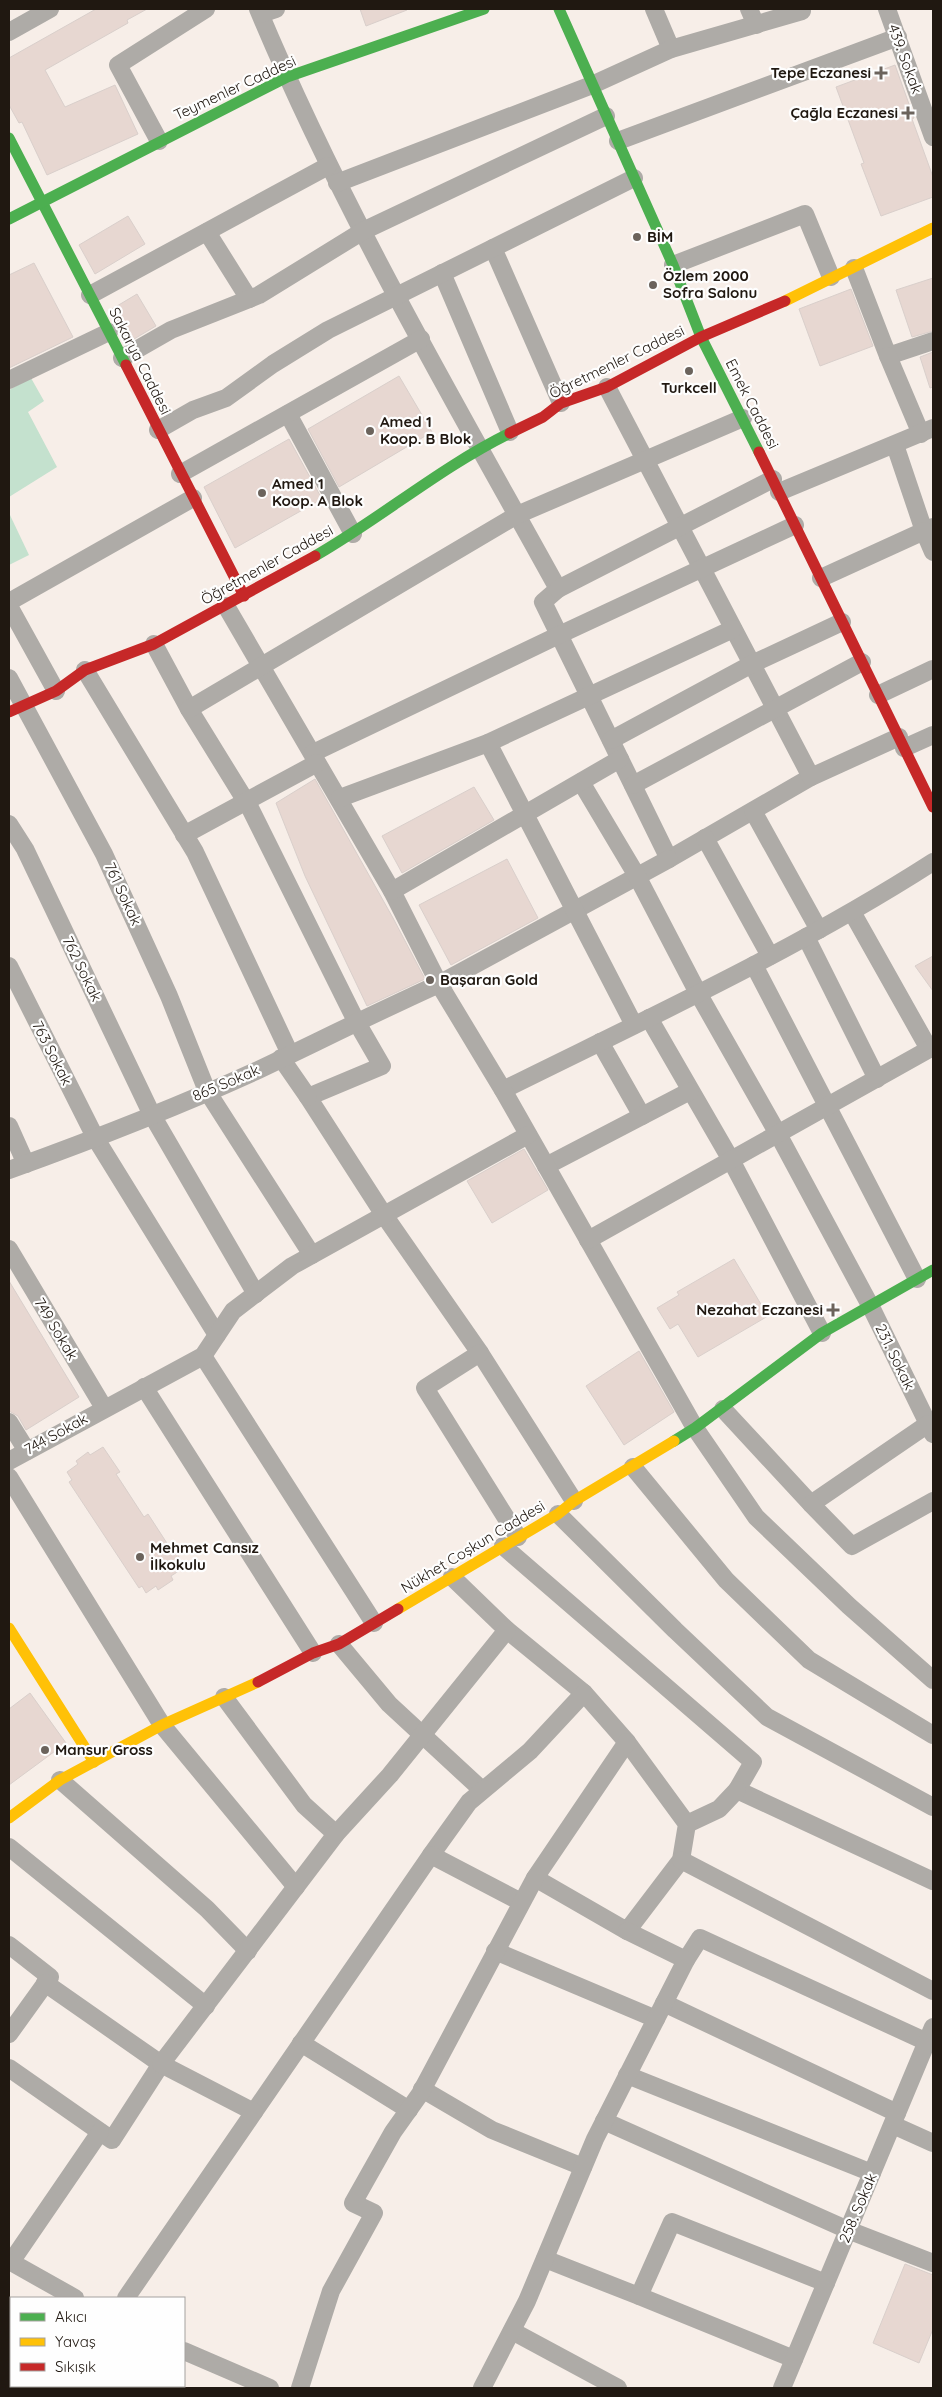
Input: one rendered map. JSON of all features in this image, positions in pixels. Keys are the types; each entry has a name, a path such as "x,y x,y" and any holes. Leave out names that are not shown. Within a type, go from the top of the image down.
{"street":[{"path":"9,32 50,9"},
{"path":"159,141 118,65 206,9"},
{"name":"Teymenler Caddesi","path":"9,219 159,141 287,78 484,9"},
{"name":"Emek Caddesi","path":"559,9 673,265 701,337 743,418 933,807"},
{"path":"654,9 670,49"},
{"path":"337,183 592,84 670,49 753,17 805,10"},
{"name":"439. Sokak","path":"892,10 898,37 933,137"},
{"path":"265,11 287,78 328,166 478,449 558,589"},
{"path":"618,141 898,37"},
{"path":"122,358 171,330 259,295 363,231 606,116"},
{"name":"Sakarya Caddesi","path":"9,138 192,498 244,596"},
{"path":"90,295 328,166"},
{"path":"158,430 193,410 226,398 272,364 320,335 634,178"},
{"path":"673,265 805,214 831,276"},
{"name":"Öğretmenler Caddesi","path":"16,708 56,691 85,670 154,644 244,596 353,534 478,449 543,417 561,403 607,387 701,337 760,313 831,276 854,268 933,228"},
{"path":"207,232 249,299"},
{"path":"493,248 561,403"},
{"path":"669,859 543,602 558,589 679,526 776,486 927,431 888,356 854,268"},
{"path":"442,273 510,432"},
{"path":"9,380 108,332"},
{"path":"180,474 421,339"},
{"path":"888,356 933,341"},
{"path":"607,387 811,777"},
{"path":"288,414 353,534"},
{"path":"189,709 260,665 517,515 743,418"},
{"path":"895,444 928,529 933,552"},
{"path":"9,602 192,498"},
{"path":"184,835 245,801 315,758 559,634 795,525"},
{"path":"821,578 928,529"},
{"path":"9,606 56,691"},
{"path":"226,606 340,798 392,891 439,984 503,1090 695,1428 756,1517 849,1606 933,1680"},
{"path":"611,740 752,664 842,622"},
{"path":"340,798 488,743 733,629"},
{"path":"154,644 189,709 245,801 356,1021 382,1066 308,1097"},
{"path":"633,785 862,662"},
{"path":"878,695 933,668"},
{"path":"85,670 195,852 286,1056 308,1097 384,1215 480,1353 574,1501"},
{"name":"761 Sokak","path":"9,678 16,708 104,854 169,996 207,1091 312,1255"},
{"name":"865 Sokak","path":"9,1170 96,1139 152,1115 286,1056 356,1021 439,984 669,859 811,777 901,742 933,734"},
{"path":"488,743 574,911 642,1022 690,1091 731,1160 822,1333"},
{"path":"392,891 620,759"},
{"name":"231. Sokak","path":"581,782 637,876 698,993 778,1134 871,1307 931,1429"},
{"path":"753,811 812,933 877,1078"},
{"name":"762 Sokak","path":"9,824 25,849 152,1115 256,1294"},
{"path":"705,838 770,956"},
{"path":"503,1090 754,965 852,912 933,862"},
{"path":"588,1240 931,1048 852,912"},
{"path":"754,965 917,1278"},
{"name":"763 Sokak","path":"9,966 96,1139 217,1335"},
{"path":"600,1042 642,1116"},
{"path":"546,1166 690,1091"},
{"path":"9,1126 26,1164"},
{"path":"374,1623 203,1356 233,1311 292,1266 528,1135"},
{"name":"749 Sokak","path":"9,1250 104,1408"},
{"name":"Nükhet Coşkun Caddesi","path":"9,1818 60,1780 162,1725 261,1681 313,1653 339,1644 452,1577 558,1514 574,1501 695,1428 822,1333 871,1307 933,1270"},
{"path":"480,1353 425,1388 511,1541 754,1762 737,1790 719,1809 687,1824"},
{"name":"744 Sokak","path":"9,1461 203,1356"},
{"path":"144,1388 313,1653"},
{"path":"723,1408 852,1546 933,1501"},
{"path":"9,1422 27,1451"},
{"path":"811,1504 931,1429"},
{"path":"633,1467 726,1580 809,1660 933,1735"},
{"path":"9,1477 162,1725 296,1887"},
{"path":"558,1514 675,1630 767,1717 933,1807"},
{"path":"452,1577 507,1630 584,1693 627,1742 687,1824 681,1860 627,1931"},
{"path":"9,1628 94,1762"},
{"path":"9,2068 112,2140 161,2064 336,1834 390,1775 507,1630"},
{"path":"339,1644 389,1704 482,1790"},
{"path":"127,2297 469,1802 530,1751 584,1693"},
{"path":"224,1697 304,1805 336,1834"},
{"path":"300,2388 331,2291 374,2213 353,2203 393,2132 422,2089 535,1878 627,1742"},
{"path":"60,1780 207,1909 248,1951"},
{"path":"737,1790 933,1881"},
{"path":"9,1847 206,2006"},
{"path":"431,1855 522,1902"},
{"path":"681,1860 933,1991"},
{"path":"535,1878 627,1931 686,1960"},
{"path":"482,2388 512,2331 545,2259 604,2121 686,1960 700,1938 931,2032"},
{"path":"9,1945 50,1976 9,2034"},
{"path":"495,1951 656,2019"},
{"path":"45,1983 161,2064 254,2112"},
{"path":"664,2003 895,2119 933,2143"},
{"name":"258. Sokak","path":"784,2388 794,2359 931,2032"},
{"path":"301,2043 409,2110"},
{"path":"627,2075 872,2173"},
{"path":"422,2089 492,2130 583,2167"},
{"path":"604,2121 848,2230 933,2263"},
{"path":"73,2297 10,2262 100,2132"},
{"path":"639,2296 672,2222 826,2283"},
{"path":"545,2259 794,2359"},
{"path":"512,2331 618,2388"},
{"path":"185,2350 270,2388"}],"green space":[{"path":"31,378 44,401 28,412 57,467 9,497 9,390"},
{"path":"9,513 29,555 9,565"}],"building":[{"path":"96,9 147,9 127,20 128,23 45,70 65,107 115,85 138,134 47,175 22,122 19,123 9,105 9,58"},
{"path":"360,9 407,9 407,10 366,26"},
{"path":"895,65 933,177 933,197 881,216 861,164 864,163 836,87"},
{"path":"128,216 145,244 95,274 79,245"},
{"path":"34,263 73,337 9,368 9,275"},
{"path":"933,278 933,331 912,337 896,290"},
{"path":"851,289 873,346 820,366 799,309"},
{"path":"137,294 156,326 129,342 112,309"},
{"path":"933,352 933,387 930,388 920,357"},
{"name":"Amed 1 Koop. B Blok","path":"399,376 432,432 339,487 308,429"},
{"name":"Amed 1 Koop. A Blok","path":"289,439 322,499 235,548 204,487"},
{"path":"315,779 425,979 367,1006 305,876 276,803"},
{"path":"474,787 494,820 402,873 382,836"},
{"path":"507,859 538,918 451,965 419,905"},
{"path":"933,956 933,991 915,966"},
{"path":"524,1149 548,1190 492,1223 467,1181"},
{"path":"734,1259 768,1316 698,1357 678,1324 670,1329 657,1308 679,1295 677,1292"},
{"path":"9,1281 79,1397 26,1430 18,1416 9,1411"},
{"path":"639,1351 674,1412 624,1445 586,1386"},
{"path":"103,1447 120,1472 116,1474 144,1517 148,1514 174,1554 176,1552 185,1567 171,1576 173,1580 158,1590 156,1586 146,1593 142,1586 139,1588 69,1482 72,1480 67,1472 78,1464 76,1461 88,1452 90,1455"},
{"path":"30,1693 66,1743 9,1785 9,1709"},
{"path":"905,2264 933,2275 933,2329 919,2363 873,2343"}],"traffic: fast":[{"path":"9,219 287,77 484,9"},
{"path":"559,9 673,265 701,337 759,452"},
{"path":"9,138 126,365"},
{"path":"315,556 364,526 460,461 510,433"},
{"path":"674,1441 695,1428 822,1333 933,1270"}],"traffic: slow":[{"path":"785,301 933,228"},
{"path":"398,1609 558,1514 574,1501 674,1441"},
{"path":"9,1628 94,1762"},
{"path":"9,1818 60,1780 162,1725 258,1682"}],"traffic: jam":[{"path":"510,433 543,417 561,403 607,387 701,337 785,301"},
{"path":"126,365 244,596"},
{"path":"759,452 933,807"},
{"path":"9,712 56,691 85,670 154,644 315,556"},
{"path":"258,1682 313,1653 339,1644 398,1609"}],"place":[{"name":"Tepe Eczanesi","path":"881,73"},
{"name":"Çağla Eczanesi","path":"908,113"},
{"name":"BİM","path":"637,237"},
{"name":"Özlem 2000 Sofra Salonu","path":"653,285"},
{"name":"Turkcell","path":"689,371"},
{"name":"Amed 1 Koop. B Blok","path":"370,431"},
{"name":"Amed 1 Koop. A Blok","path":"262,493"},
{"name":"Başaran Gold","path":"430,980"},
{"name":"Nezahat Eczanesi","path":"833,1310"},
{"name":"Mehmet Cansız İlkokulu","path":"140,1557"},
{"name":"Mansur Gross","path":"45,1750"}]}
